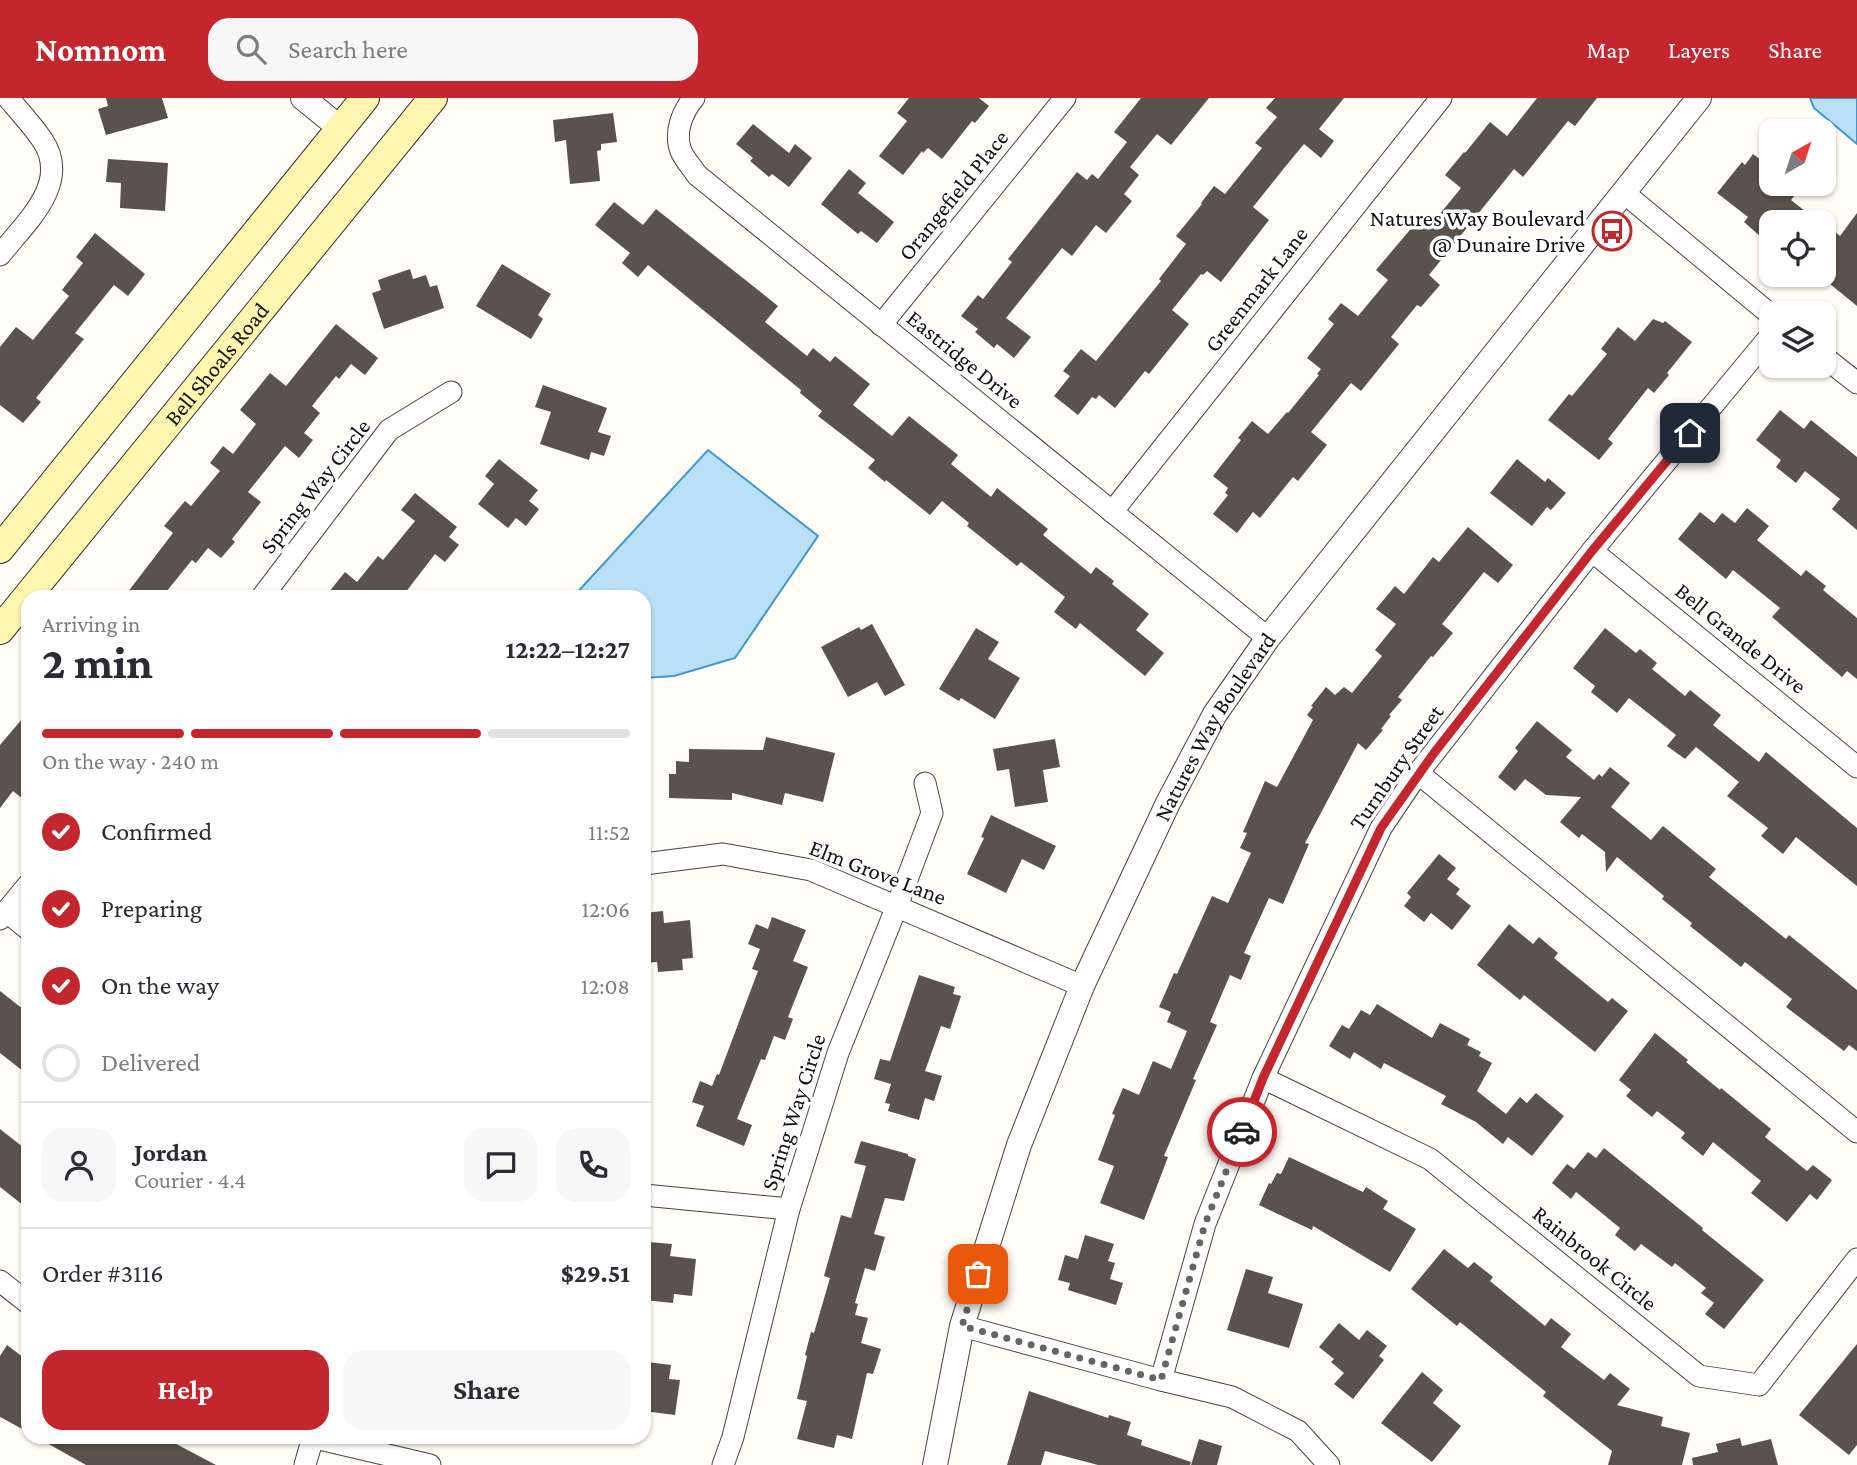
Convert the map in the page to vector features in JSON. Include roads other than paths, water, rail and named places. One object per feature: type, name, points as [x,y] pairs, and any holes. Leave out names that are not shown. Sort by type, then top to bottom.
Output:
[{"type":"main road","name":"Bell Shoals Road","points":[[33,590],[433,98]]},
{"type":"main road","points":[[0,549],[360,100]]},
{"type":"main road","name":"Bell Shoals Road","points":[[0,630],[21,604]]},
{"type":"street","points":[[0,255],[43,202],[50,189],[53,173],[44,142],[8,98]]},
{"type":"street","points":[[303,98],[340,128]]},
{"type":"street","name":"Eastridge Drive","points":[[694,98],[686,107],[678,132],[681,152],[697,174],[1268,638]]},
{"type":"street","name":"Orangefield Place","points":[[881,325],[1065,98]]},
{"type":"street","name":"Greenmark Lane","points":[[1112,512],[1441,98]]},
{"type":"street","name":"Natures Way Boulevard","points":[[935,1465],[962,1326],[1019,1145],[1082,986],[1168,803],[1209,725],[1268,638],[1699,98]]},
{"type":"street","points":[[1623,192],[1759,305]]},
{"type":"street","name":"Turnbury Street","points":[[1161,1380],[1205,1224],[1263,1078],[1381,828],[1418,773],[1592,551],[1759,349]]},
{"type":"street","points":[[1836,366],[1857,383]]},
{"type":"street","name":"Spring Way Circle","points":[[267,590],[389,430],[451,392]]},
{"type":"street","name":"Bell Grande Drive","points":[[1592,551],[1857,767]]},
{"type":"street","points":[[1418,773],[1857,1132]]},
{"type":"street","name":"Spring Way Circle","points":[[723,1465],[733,1437],[789,1209],[838,1053],[932,813],[925,783]]},
{"type":"street","name":"Elm Grove Lane","points":[[651,863],[723,854],[811,870],[1082,986]]},
{"type":"street","points":[[21,893],[3,915],[21,925]]},
{"type":"street","name":"Rainbrook Circle","points":[[1263,1078],[1430,1159],[1699,1376],[1759,1385],[1857,1259]]},
{"type":"street","points":[[651,1196],[789,1209]]},
{"type":"street","points":[[0,1281],[21,1298]]},
{"type":"street","points":[[962,1326],[1232,1398],[1298,1432],[1329,1465]]},
{"type":"street","points":[[305,1465],[310,1444]]},
{"type":"street","points":[[342,1444],[430,1465]]},
{"type":"water","points":[[1810,98],[1857,98],[1857,144],[1836,126],[1836,119],[1827,119],[1814,108]]},
{"type":"water","points":[[708,450],[818,536],[735,658],[674,676],[651,678],[651,590],[579,590]]},
{"type":"place","name":"Natures Way Boulevard @ Dunaire Drive","points":[[1612,231]]}]
